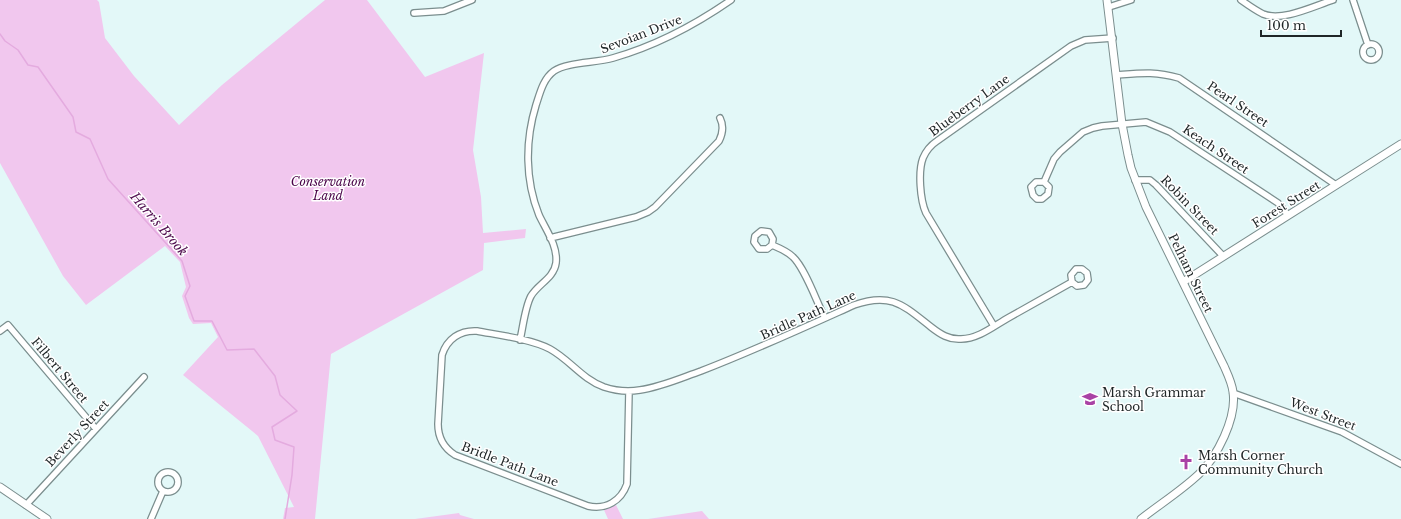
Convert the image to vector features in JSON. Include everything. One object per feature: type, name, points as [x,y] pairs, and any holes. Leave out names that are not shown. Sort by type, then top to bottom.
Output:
[{"type":"street","points":[[414,13],[444,11],[472,0]]},
{"type":"street","name":"Sevoian Drive","points":[[520,340],[531,296],[551,275],[555,267],[556,255],[533,195],[529,174],[528,152],[533,114],[542,88],[549,76],[559,68],[611,59],[668,37],[701,20],[731,0]]},
{"type":"street","points":[[1108,3],[1131,0]]},
{"type":"street","points":[[1241,0],[1263,14],[1275,16],[1289,14],[1333,0]]},
{"type":"street","points":[[1353,0],[1368,45]]},
{"type":"street","name":"Pelham Street","points":[[1108,3],[1122,124],[1128,155],[1146,207],[1224,366],[1233,393],[1234,403],[1229,422],[1221,442],[1211,460],[1194,479],[1141,519]]},
{"type":"street","name":"Blueberry Lane","points":[[994,326],[924,210],[921,197],[921,170],[924,156],[931,146],[937,141],[1071,46],[1085,40],[1113,38]]},
{"type":"street","name":"Pearl Street","points":[[1117,75],[1147,72],[1165,74],[1179,78],[1336,185]]},
{"type":"street","points":[[550,238],[636,217],[651,210],[719,141],[723,127],[720,118]]},
{"type":"street","name":"Keach Street","points":[[1044,182],[1054,159],[1079,135],[1093,128],[1146,122],[1170,132],[1278,203],[1288,215]]},
{"type":"street","name":"Forest Street","points":[[1183,282],[1336,185],[1400,148]]},
{"type":"street","name":"Robin Street","points":[[1136,180],[1150,180],[1156,185],[1223,256]]},
{"type":"street","points":[[772,245],[789,253],[797,262],[825,318]]},
{"type":"street","name":"Bridle Path Lane","points":[[629,391],[627,479],[623,493],[616,500],[608,505],[598,507],[588,506],[452,453],[442,442],[438,428],[442,360],[445,346],[455,336],[467,331],[477,331],[533,343],[550,349],[582,375],[597,384],[612,389],[638,391],[656,387],[749,352],[864,302],[886,299],[901,305],[938,333],[949,338],[971,338],[1072,282]]},
{"type":"street","name":"Filbert Street","points":[[0,331],[8,325],[96,429]]},
{"type":"street","name":"Beverly Street","points":[[26,505],[144,377]]},
{"type":"street","name":"West Street","points":[[1233,393],[1342,432],[1401,464]]},
{"type":"street","points":[[0,486],[47,519]]},
{"type":"street","points":[[151,519],[163,491]]},
{"type":"green space","name":"Conservation Land","points":[[0,0],[97,0],[99,2],[105,38],[134,76],[179,125],[222,85],[325,0],[367,0],[425,77],[484,53],[473,150],[481,197],[483,233],[526,229],[525,238],[484,243],[483,270],[331,354],[315,519],[283,519],[285,508],[294,507],[258,436],[183,375],[218,337],[211,323],[193,324],[189,318],[182,296],[186,287],[180,262],[165,246],[86,305],[63,276],[0,163]]},
{"type":"green space","points":[[616,505],[623,519],[608,519],[604,510]]},
{"type":"green space","points":[[702,511],[709,519],[648,519]]},
{"type":"green space","points":[[459,513],[460,515],[474,519],[415,519]]},
{"type":"waterway","name":"Harris Brook","points":[[0,34],[5,41],[18,50],[28,65],[38,67],[73,117],[76,132],[90,139],[108,179],[182,261],[190,286],[185,296],[194,321],[212,321],[227,350],[254,349],[275,376],[280,395],[297,411],[272,427],[275,440],[294,447],[292,475],[285,519]]},
{"type":"place","name":"Marsh Grammar School","points":[[1090,399]]},
{"type":"place","name":"Marsh Corner Community Church","points":[[1186,462]]}]
